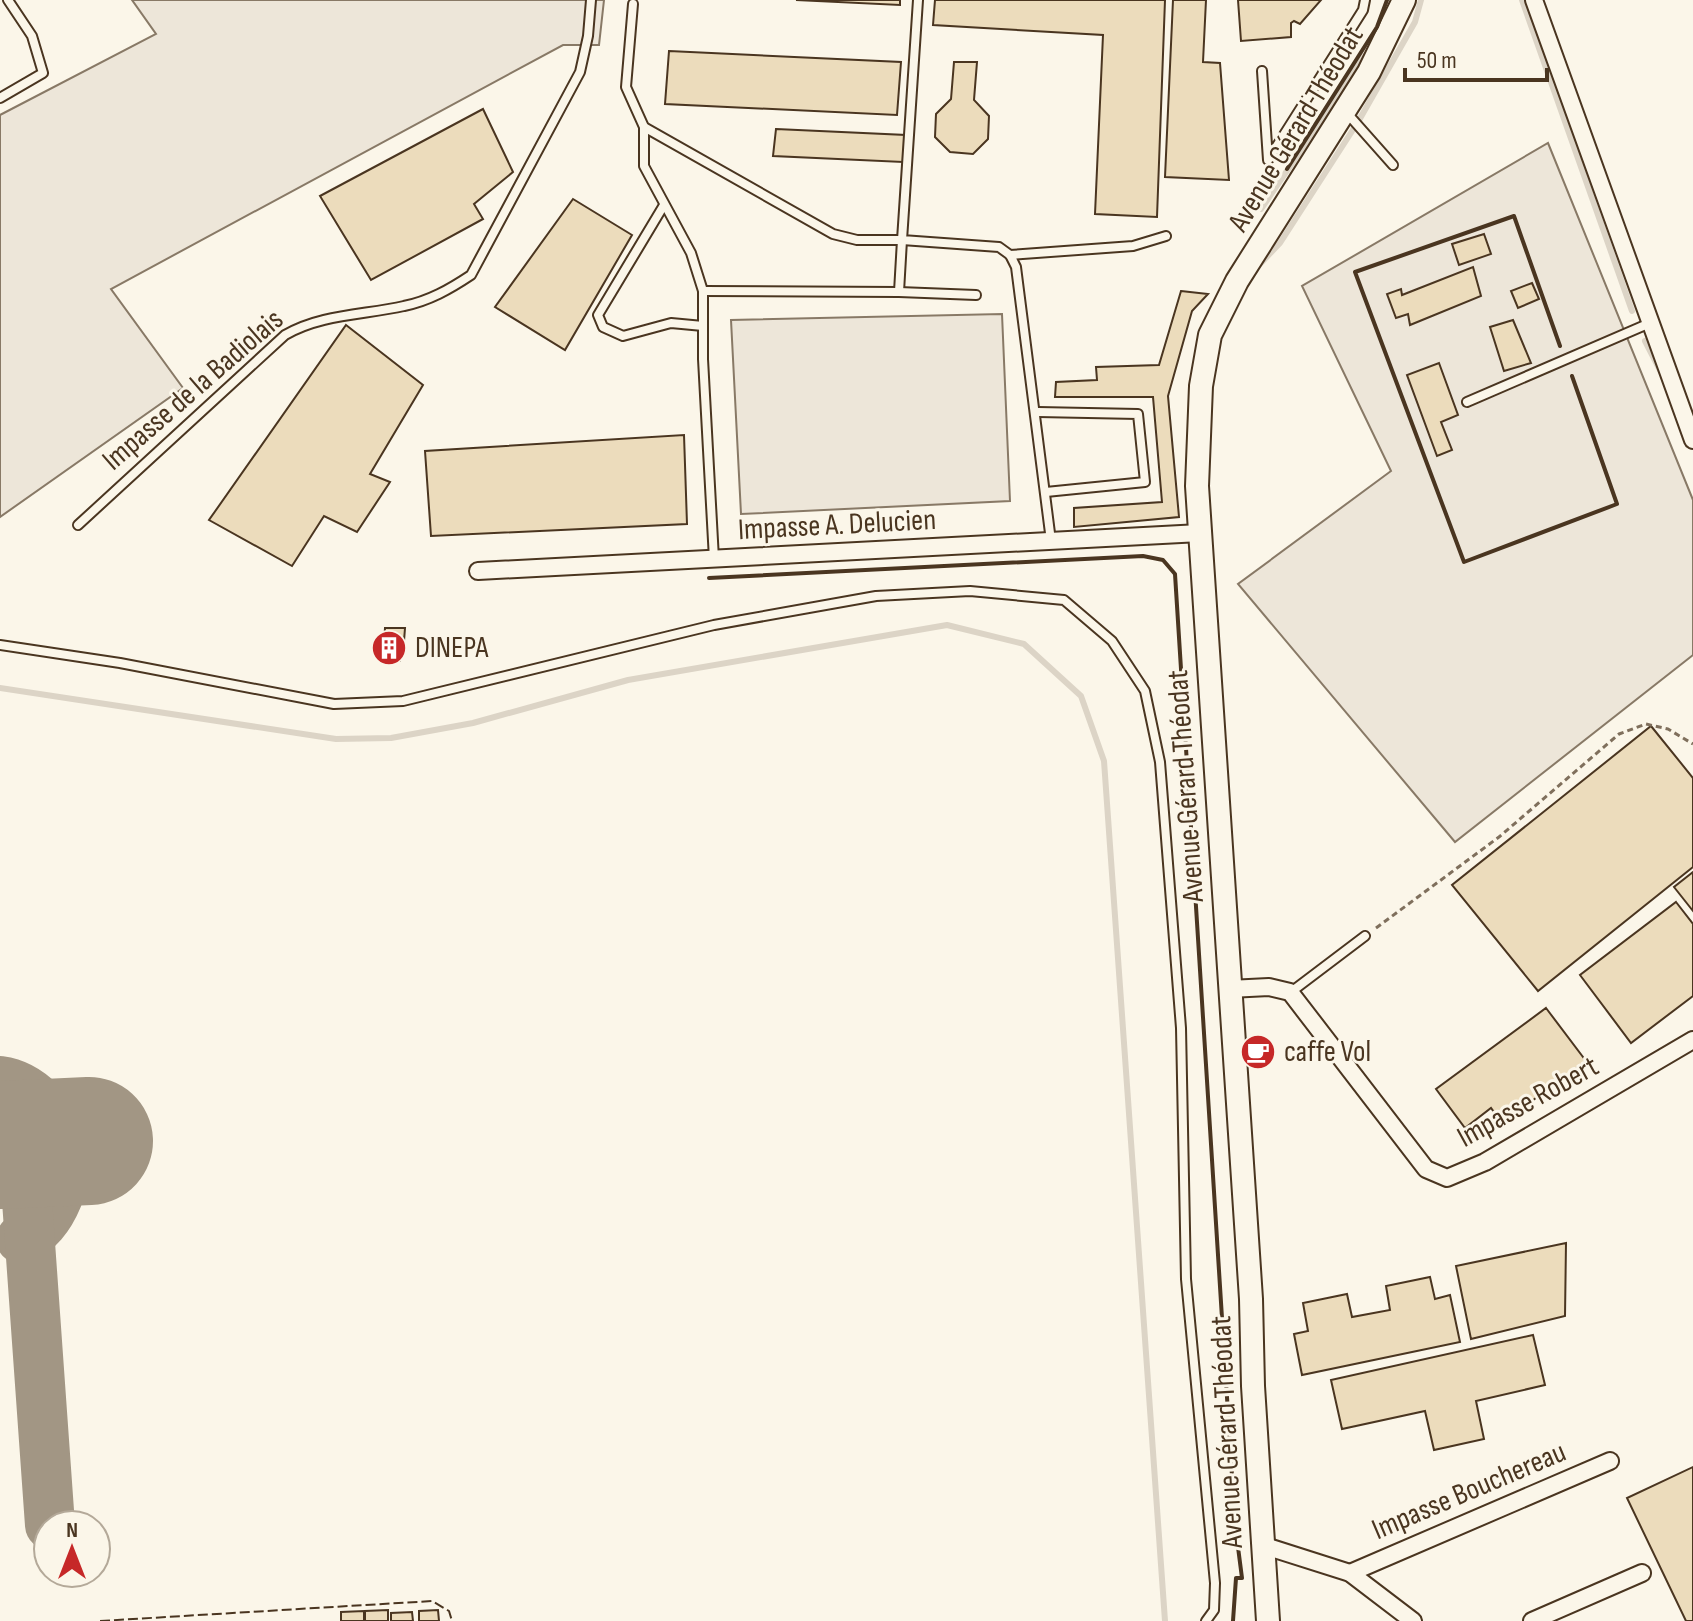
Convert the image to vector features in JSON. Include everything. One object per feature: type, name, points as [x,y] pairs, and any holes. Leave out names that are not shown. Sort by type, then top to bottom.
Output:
[{"type":"street","name":"Avenue Gérard Théodat","points":[[1268,1621],[1251,1299],[1200,533],[1198,423],[1210,335],[1237,281],[1369,72],[1404,0]]},
{"type":"street","points":[[1534,0],[1693,440]]},
{"type":"street","name":"Impasse A. Delucien","points":[[478,571],[1200,533]]},
{"type":"street","points":[[1229,989],[1269,987],[1290,992]]},
{"type":"street","name":"Impasse Robert","points":[[1290,992],[1426,1169],[1447,1178],[1485,1162],[1693,1040]]},
{"type":"street","name":"Impasse Bouchereau","points":[[1350,1573],[1610,1461]]},
{"type":"street","name":"Impasse Bouchereau","points":[[1262,1545],[1350,1573],[1413,1621]]},
{"type":"street","points":[[1532,1621],[1642,1573]]},
{"type":"lane","points":[[0,98],[43,73],[32,36],[8,0]]},
{"type":"lane","name":"Impasse de la Badiolais","points":[[78,525],[285,335],[308,321],[408,306],[444,293],[471,275],[580,72],[588,36],[591,0]]},
{"type":"lane","points":[[899,292],[918,0]]},
{"type":"lane","points":[[1262,71],[1268,160],[1363,10],[1365,0]]},
{"type":"lane","points":[[633,4],[626,87],[644,127],[644,166],[691,253],[703,291],[715,560]]},
{"type":"lane","points":[[1344,111],[1393,165]]},
{"type":"lane","points":[[644,127],[833,234],[857,240],[999,247],[1010,255],[1019,279],[1038,412],[1051,542]]},
{"type":"lane","points":[[664,205],[598,315],[603,327],[623,336],[671,323],[703,326]]},
{"type":"lane","points":[[1010,255],[1133,246],[1166,236]]},
{"type":"lane","points":[[703,291],[976,295]]},
{"type":"lane","points":[[1467,402],[1651,322]]},
{"type":"lane","points":[[1038,412],[1138,414],[1140,428],[1145,482],[1046,492]]},
{"type":"lane","points":[[0,645],[120,663],[334,704],[390,702],[714,625],[876,596],[970,591],[1064,600],[1112,641],[1145,691],[1160,762],[1181,1028],[1186,1279],[1215,1583],[1214,1610],[1206,1621]]},
{"type":"lane","points":[[1290,992],[1365,936]]},
{"type":"path","points":[[1365,936],[1499,837],[1619,734],[1646,724],[1668,729],[1693,744]]},
{"type":"shaded area","points":[[132,0],[604,0],[599,45],[563,45],[111,289],[183,388],[0,517],[0,115],[156,34]]},
{"type":"shaded area","points":[[1548,143],[1693,500],[1693,655],[1455,842],[1238,584],[1391,471],[1302,286]]},
{"type":"shaded area","points":[[1002,314],[1010,501],[741,514],[731,320]]},
{"type":"building","points":[[796,0],[900,0],[900,5]]},
{"type":"building","points":[[935,0],[1165,0],[1157,217],[1095,214],[1103,35],[933,25]]},
{"type":"building","points":[[1173,0],[1206,0],[1203,62],[1220,63],[1229,180],[1165,177]]},
{"type":"building","points":[[1238,0],[1321,0],[1300,24],[1291,23],[1291,37],[1241,41]]},
{"type":"building","points":[[669,51],[901,62],[897,115],[665,104]]},
{"type":"building","points":[[954,62],[977,62],[974,100],[989,116],[988,139],[973,154],[950,152],[935,137],[936,114],[951,99]]},
{"type":"building","points":[[483,109],[513,172],[474,204],[483,219],[371,280],[320,196]]},
{"type":"building","points":[[776,129],[906,135],[903,162],[773,156]]},
{"type":"building","points":[[573,199],[632,235],[565,350],[495,307]]},
{"type":"building","points":[[1484,234],[1491,254],[1459,265],[1452,244]]},
{"type":"building","points":[[1473,267],[1481,296],[1410,325],[1408,314],[1396,318],[1387,294],[1401,289],[1402,295]]},
{"type":"building","points":[[1532,283],[1539,299],[1518,308],[1511,291]]},
{"type":"building","points":[[1181,291],[1208,294],[1192,311],[1168,396],[1179,517],[1074,527],[1074,508],[1162,502],[1153,397],[1055,397],[1056,382],[1097,380],[1096,367],[1159,365]]},
{"type":"building","points":[[1513,320],[1531,363],[1504,371],[1490,327]]},
{"type":"building","points":[[346,325],[423,385],[370,474],[390,482],[357,532],[324,516],[292,566],[209,520]]},
{"type":"building","points":[[1439,363],[1458,415],[1441,422],[1452,450],[1437,456],[1407,375]]},
{"type":"building","points":[[684,435],[687,524],[431,536],[425,451]]},
{"type":"building","name":"DINEPA","points":[[385,628],[405,628],[404,641],[400,643],[400,661],[386,661],[385,651],[377,651],[377,644],[384,644]]},
{"type":"building","points":[[1651,726],[1693,778],[1693,867],[1538,991],[1452,885]]},
{"type":"building","points":[[1693,872],[1693,911],[1674,887]]},
{"type":"building","points":[[1676,902],[1693,924],[1693,996],[1631,1043],[1580,975]]},
{"type":"building","points":[[1546,1008],[1586,1061],[1502,1123],[1491,1108],[1465,1128],[1436,1089]]},
{"type":"building","points":[[1566,1243],[1565,1316],[1471,1339],[1456,1266]]},
{"type":"building","points":[[1430,1277],[1435,1299],[1450,1295],[1460,1342],[1302,1375],[1294,1334],[1308,1331],[1303,1303],[1347,1294],[1352,1317],[1390,1310],[1386,1286]]},
{"type":"building","points":[[1533,1335],[1545,1385],[1476,1401],[1484,1439],[1434,1450],[1425,1411],[1342,1429],[1331,1380]]},
{"type":"building","points":[[1693,1467],[1693,1621],[1686,1621],[1627,1498]]},
{"type":"building","points":[[388,1610],[388,1621],[365,1621],[365,1611]]},
{"type":"building","points":[[438,1610],[439,1621],[419,1621],[419,1611]]},
{"type":"building","points":[[364,1611],[364,1621],[341,1621],[341,1612]]},
{"type":"building","points":[[412,1612],[413,1621],[391,1621],[391,1613]]},
{"type":"waterway","points":[[1358,122],[1415,22],[1421,0]]},
{"type":"waterway","points":[[1522,0],[1632,311]]},
{"type":"waterway","points":[[1261,209],[1365,56]]},
{"type":"waterway","points":[[1260,264],[1280,243],[1356,125]]},
{"type":"waterway","points":[[1645,341],[1661,372]]},
{"type":"waterway","points":[[0,688],[336,739],[391,738],[473,723],[628,680],[947,625],[1024,644],[1081,696],[1104,761],[1165,1621]]},
{"type":"taxiway","points":[[0,1081],[22,1088],[48,1111],[60,1132],[65,1156],[62,1184],[51,1212],[32,1233],[21,1239]]},
{"type":"taxiway","points":[[23,1144],[49,1509]]},
{"type":"runway","points":[[0,1145],[89,1141]]},
{"type":"fence","points":[[100,1621],[432,1601],[449,1611],[452,1621]]},
{"type":"wall","points":[[1287,169],[1377,27],[1387,0]]},
{"type":"wall","points":[[1560,346],[1514,216],[1355,272],[1464,562],[1617,504],[1572,376]]},
{"type":"wall","points":[[709,578],[1143,556],[1163,560],[1175,574],[1235,1524],[1242,1578],[1236,1578],[1233,1621]]},
{"type":"place","name":"DINEPA","points":[[389,648]]},
{"type":"place","name":"caffe Vol","points":[[1258,1052]]}]
